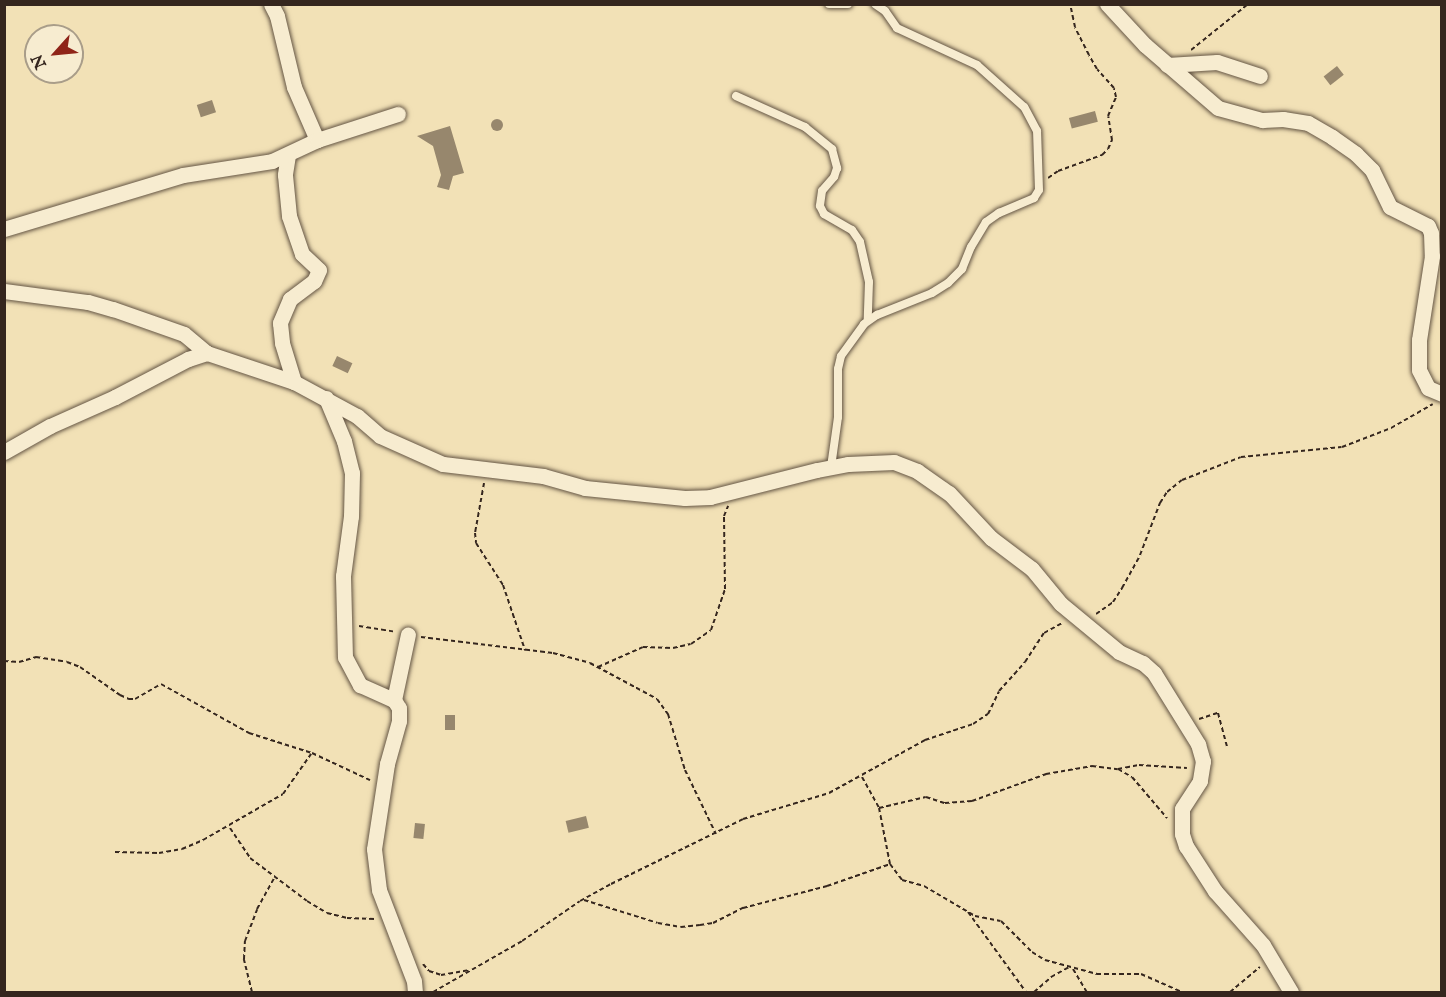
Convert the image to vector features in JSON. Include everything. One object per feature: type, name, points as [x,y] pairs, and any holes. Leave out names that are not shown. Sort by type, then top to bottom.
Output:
[{"type":"street","points":[[271,4],[277,16],[294,87],[317,140]]},
{"type":"street","points":[[1107,4],[1218,108],[1262,120],[1283,119],[1308,123],[1332,136],[1356,154],[1372,170],[1390,207],[1428,226],[1431,233],[1432,256],[1419,340],[1419,370],[1428,388],[1442,394]]},
{"type":"street","points":[[1171,64],[1217,62],[1260,76]]},
{"type":"street","points":[[4,229],[183,175],[272,161],[317,140],[398,114]]},
{"type":"street","points":[[288,155],[285,175],[289,216],[302,254],[319,270],[312,283],[290,299],[280,322],[282,343],[294,382]]},
{"type":"street","points":[[4,291],[88,302],[184,334],[207,353],[294,382],[357,416],[380,436],[443,464],[543,476],[585,488],[641,494],[710,497],[831,467],[894,462],[916,471],[949,494],[991,538],[1032,569],[1061,604],[1119,652],[1150,668],[1198,744],[1203,771],[1195,791],[1182,809],[1182,834],[1198,866],[1215,891],[1250,928],[1270,956],[1291,993]]},
{"type":"street","points":[[4,452],[50,426],[115,397],[188,359],[207,353]]},
{"type":"street","points":[[326,398],[344,441],[352,473],[351,516],[343,576],[345,657],[360,686],[394,700],[399,708],[399,721],[387,764],[374,849],[384,904],[414,981],[415,993]]},
{"type":"street","points":[[394,700],[408,634]]},
{"type":"lane","points":[[830,4],[848,4]]},
{"type":"lane","points":[[831,467],[838,417],[838,369],[841,356],[868,320],[932,293],[948,283],[962,269],[971,247],[986,222],[999,213],[1034,198],[1039,190],[1037,130],[1024,107],[977,65],[897,28],[885,11],[875,4]]},
{"type":"lane","points":[[736,96],[805,127],[832,149],[837,168],[834,177],[822,191],[820,206],[824,214],[852,230],[860,242],[869,282],[868,320]]},
{"type":"path","points":[[1039,190],[1049,177],[1058,171],[1102,155],[1112,140],[1108,116],[1116,97],[1114,88],[1097,69],[1089,55],[1075,27],[1070,4]]},
{"type":"path","points":[[1171,64],[1248,4]]},
{"type":"path","points":[[433,993],[522,941],[582,900],[743,819],[829,793],[862,777],[914,746],[973,724],[988,714],[999,691],[1025,662],[1044,633],[1105,610],[1113,602],[1140,555],[1160,503],[1167,492],[1182,480],[1241,457],[1342,447],[1391,428],[1442,398]]},
{"type":"path","points":[[490,468],[484,484],[475,533],[476,543],[506,593],[525,650]]},
{"type":"path","points":[[598,667],[642,647],[682,646],[703,638],[711,630],[725,589],[724,516],[735,492]]},
{"type":"path","points":[[344,624],[553,653],[598,667],[657,699],[668,714],[685,770],[716,834]]},
{"type":"path","points":[[4,661],[19,662],[36,657],[67,662],[80,667],[129,699],[135,699],[161,684],[249,733],[312,753],[383,786]]},
{"type":"path","points":[[1186,727],[1204,716],[1218,713],[1227,747]]},
{"type":"path","points":[[115,852],[159,853],[182,849],[229,826],[283,794],[312,753]]},
{"type":"path","points":[[879,808],[926,797],[945,803],[972,801],[1066,769],[1092,765],[1118,769],[1156,765],[1203,771]]},
{"type":"path","points":[[1118,769],[1132,777],[1182,834]]},
{"type":"path","points":[[862,777],[879,808],[890,864],[902,880],[924,886],[975,916],[1001,921],[1032,952],[1045,960],[1096,974],[1141,974],[1182,993]]},
{"type":"path","points":[[229,826],[250,858],[327,913],[347,918],[374,920],[379,916],[384,904]]},
{"type":"path","points":[[582,900],[658,923],[681,927],[700,925],[713,923],[743,908],[827,886],[890,864]]},
{"type":"path","points":[[252,993],[244,958],[245,942],[257,909],[275,876]]},
{"type":"path","points":[[966,909],[1026,993]]},
{"type":"path","points":[[1230,993],[1270,956]]},
{"type":"path","points":[[419,959],[429,971],[441,975],[473,969]]},
{"type":"path","points":[[1034,993],[1051,977],[1071,967]]},
{"type":"path","points":[[1071,967],[1087,993]]},
{"type":"building","points":[[1337,66],[1344,75],[1330,85],[1324,76]]},
{"type":"building","points":[[212,100],[216,112],[201,117],[197,105]]},
{"type":"building","points":[[1095,111],[1098,122],[1072,129],[1069,118]]},
{"type":"building","points":[[499,119],[503,125],[499,131],[495,131],[491,123]]},
{"type":"building","points":[[450,126],[464,173],[453,176],[449,190],[437,187],[441,175],[433,146],[417,136]]},
{"type":"building","points":[[337,356],[352,363],[348,373],[332,366]]},
{"type":"building","points":[[445,715],[455,715],[455,730],[445,730]]},
{"type":"building","points":[[586,816],[589,828],[569,833],[566,821]]},
{"type":"building","points":[[415,823],[425,824],[423,839],[413,838]]}]
